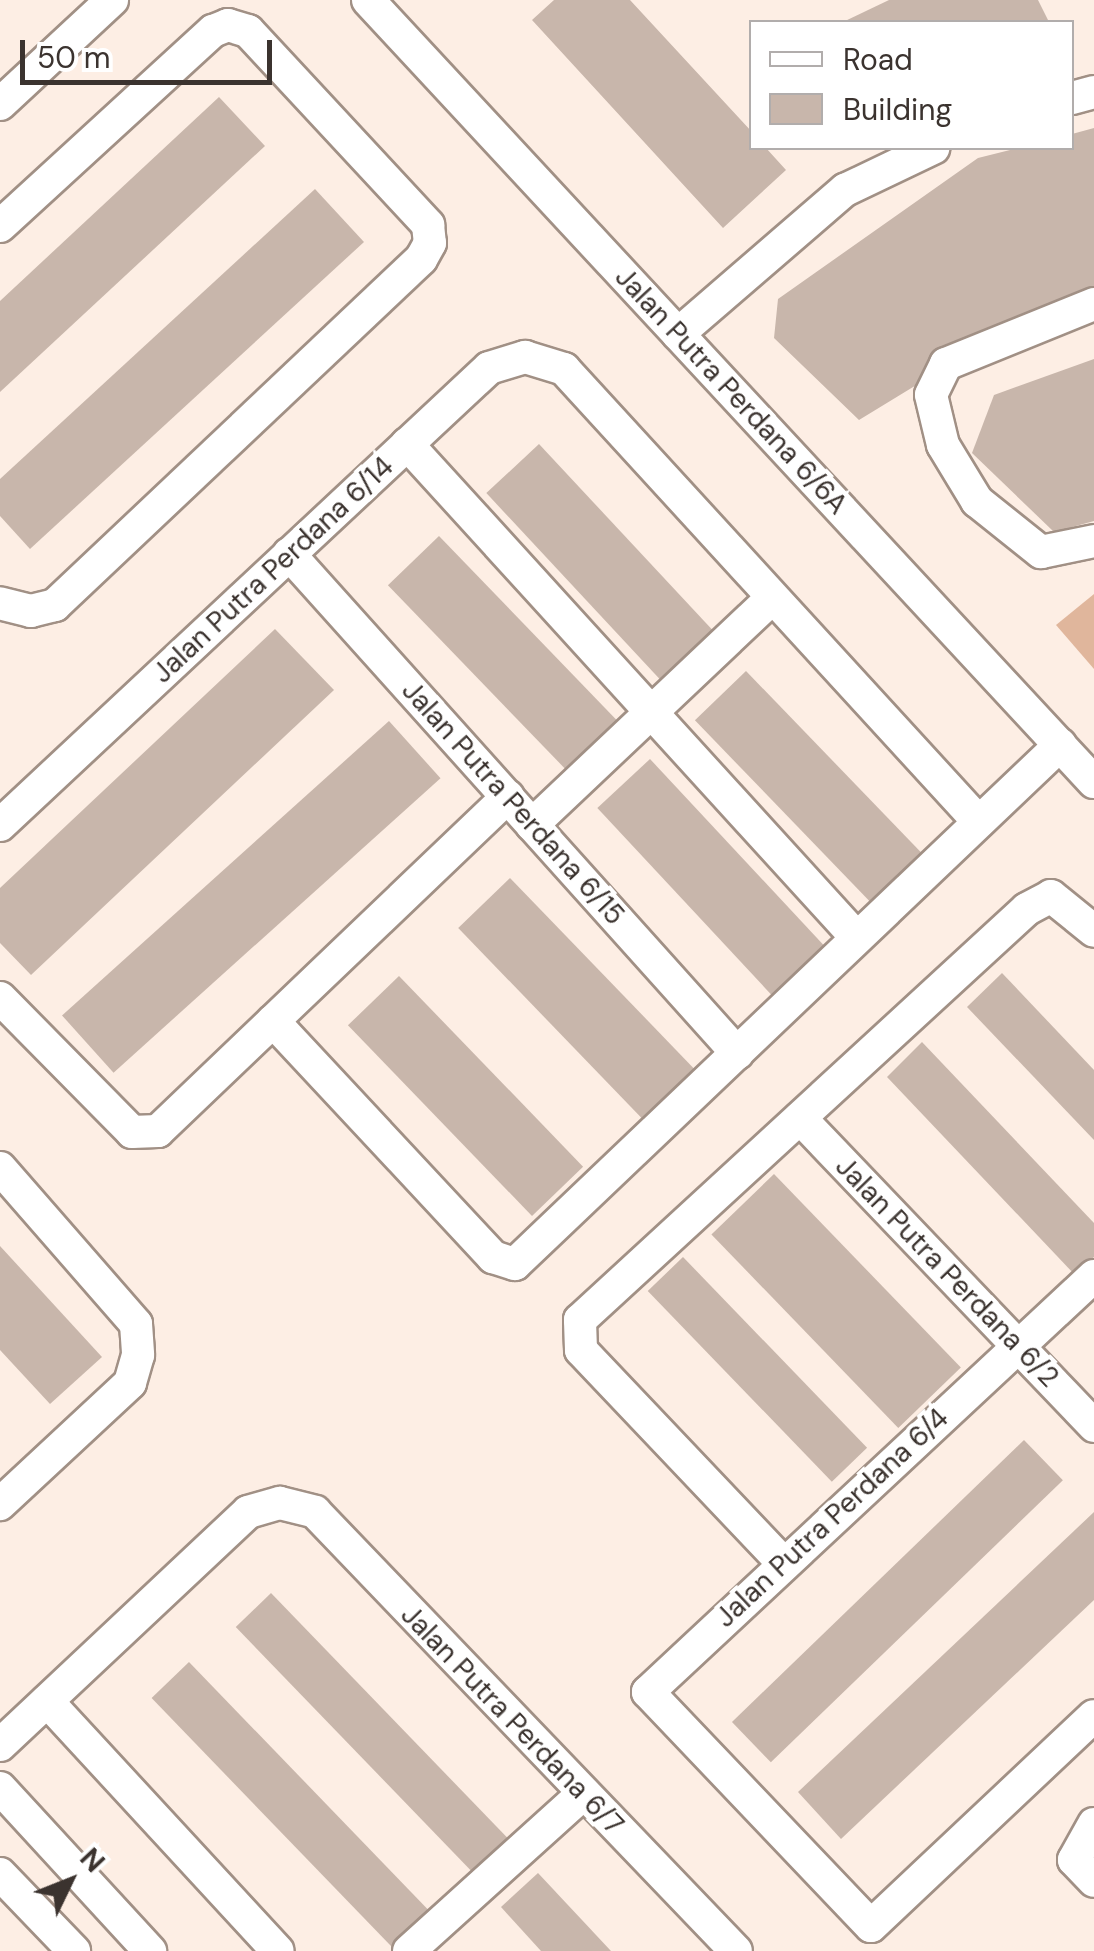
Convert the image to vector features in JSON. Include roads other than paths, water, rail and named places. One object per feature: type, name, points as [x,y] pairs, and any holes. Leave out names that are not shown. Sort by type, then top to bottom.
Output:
[{"type":"street","points":[[0,104],[112,0]]},
{"type":"street","name":"Jalan Putra Perdana 6/6A","points":[[368,0],[1094,782]]},
{"type":"street","points":[[0,226],[213,31],[228,25],[248,30],[428,225],[430,243],[421,259],[55,605],[30,612],[0,602]]},
{"type":"street","points":[[678,334],[844,190],[929,150]]},
{"type":"street","points":[[1094,304],[946,364],[931,395],[944,445],[977,500],[1041,552],[1094,541]]},
{"type":"street","name":"Jalan Putra Perdana 6/14","points":[[0,825],[489,368],[525,357],[564,369],[772,598]]},
{"type":"street","points":[[408,444],[858,938]]},
{"type":"street","name":"Jalan Putra Perdana 6/15","points":[[289,554],[736,1053]]},
{"type":"street","points":[[532,825],[772,598],[980,822]]},
{"type":"street","points":[[273,1022],[493,1257],[515,1264],[1060,745]]},
{"type":"street","points":[[0,998],[132,1132],[158,1131],[508,797]]},
{"type":"street","points":[[784,1564],[582,1350],[580,1320],[1026,909],[1051,896],[1094,931]]},
{"type":"street","name":"Jalan Putra Perdana 6/2","points":[[800,1118],[1094,1426]]},
{"type":"street","points":[[0,1168],[136,1324],[138,1354],[130,1383],[0,1504]]},
{"type":"street","name":"Jalan Putra Perdana 6/4","points":[[1094,1276],[648,1692],[871,1926],[1094,1716]]},
{"type":"street","name":"Jalan Putra Perdana 6/7","points":[[48,1701],[248,1512],[280,1503],[316,1512],[736,1951]]},
{"type":"street","points":[[0,1745],[48,1701],[278,1951]]},
{"type":"street","points":[[0,1788],[150,1951]]},
{"type":"street","points":[[408,1951],[583,1794]]},
{"type":"street","points":[[1084,1871],[1094,1824]]},
{"type":"street","points":[[0,1874],[74,1951]]}]
